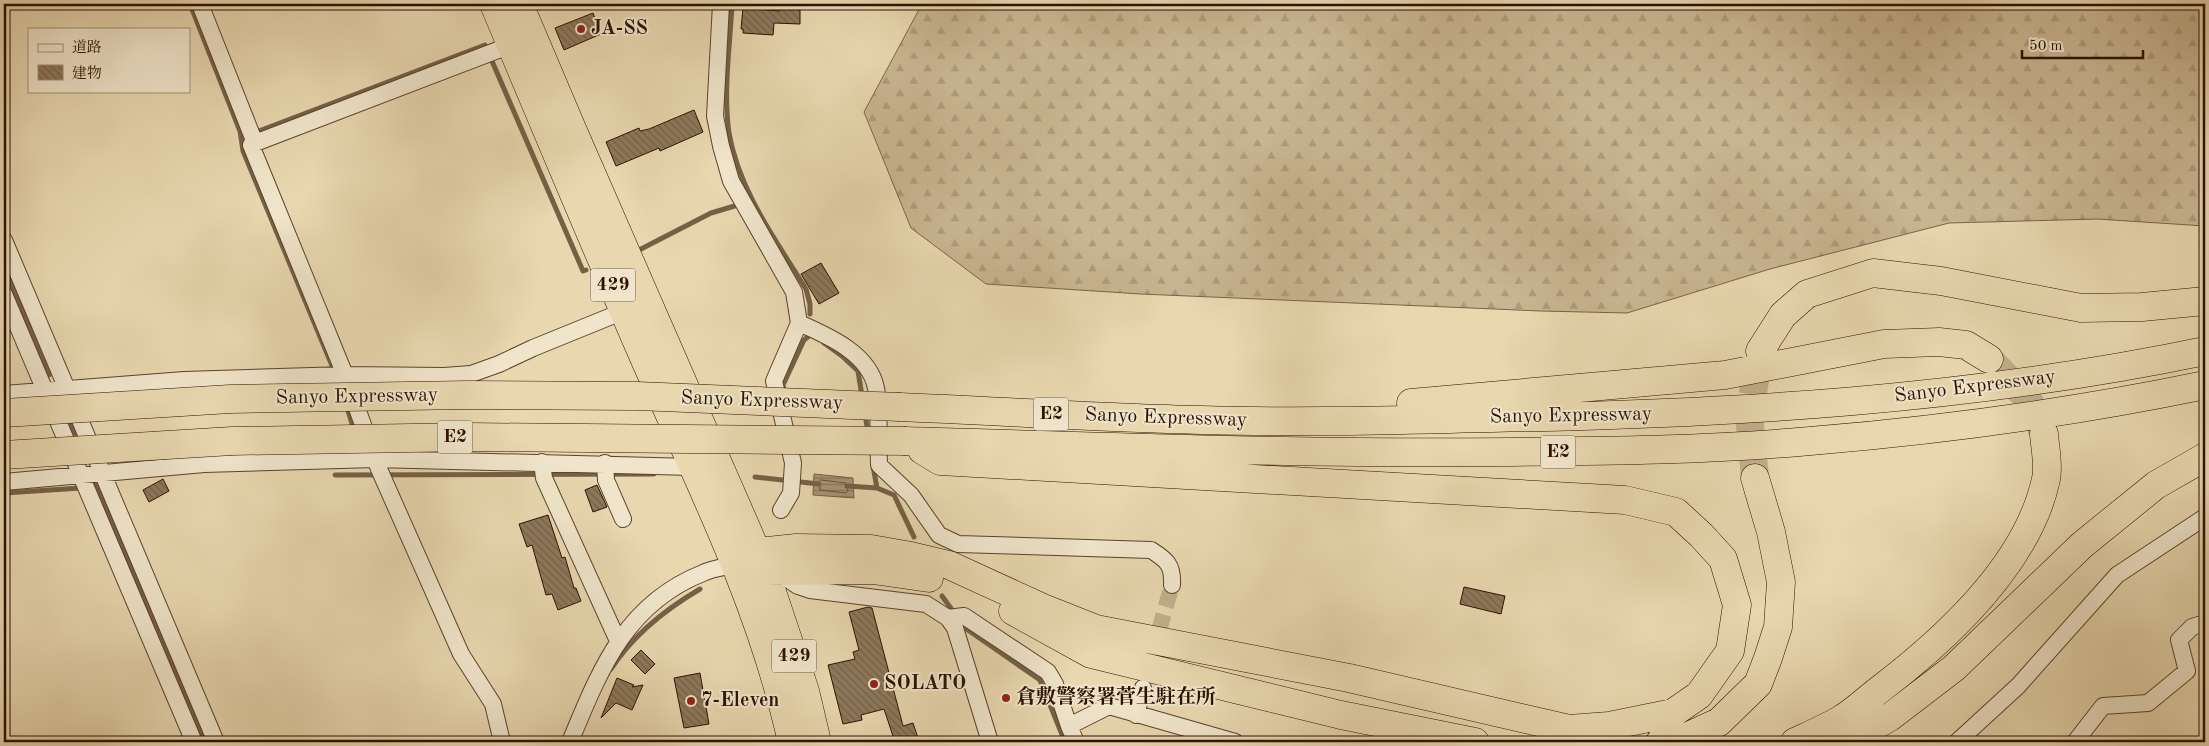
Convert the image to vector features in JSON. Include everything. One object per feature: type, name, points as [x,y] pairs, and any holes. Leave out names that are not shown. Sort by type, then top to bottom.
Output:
[{"type":"highway","name":"429","points":[[494,4],[497,50],[624,311],[693,467],[758,564],[760,627],[777,679],[792,742]]},
{"type":"highway","name":"429","points":[[519,4],[758,564],[805,691],[817,742]]},
{"type":"highway","points":[[1760,351],[1783,315],[1807,294],[1873,273],[1940,281],[2081,308],[2142,307],[2205,301]]},
{"type":"highway","points":[[1202,420],[1725,375],[1884,344],[1939,342],[1966,346],[1988,359]]},
{"type":"highway","name":"Sanyo Expressway","points":[[4,413],[230,399],[467,395],[637,396],[1202,420],[1686,414],[1916,396],[2040,379],[2205,350]]},
{"type":"highway","name":"Sanyo Expressway","points":[[4,455],[232,440],[468,437],[906,441],[1224,451],[1406,453],[1689,449],[1807,442],[1919,431],[2046,413],[2205,385]]},
{"type":"highway","points":[[1796,742],[1841,719],[1897,676],[1942,637],[1998,578],[2027,533],[2039,506],[2047,476],[2044,434]]},
{"type":"highway","points":[[906,441],[940,461],[1625,500],[1676,512],[1723,559],[1737,605],[1730,650],[1699,695],[1673,713],[1609,726],[1570,729]]},
{"type":"highway","points":[[1846,742],[1890,717],[1954,668],[2082,545],[2156,485],[2205,457]]},
{"type":"highway","points":[[1660,742],[1680,740],[1718,722],[1758,684],[1768,658],[1778,627],[1781,582],[1771,532],[1755,478]]},
{"type":"highway","points":[[758,564],[796,548],[871,549],[911,556],[949,565],[1044,608],[1096,629],[1349,678],[1570,729],[1606,742]]},
{"type":"highway","points":[[758,564],[873,570],[909,574],[950,583],[983,595],[1092,654],[1341,715],[1475,742]]},
{"type":"street","points":[[200,4],[252,138],[251,145],[346,375],[379,469],[461,654],[492,704],[502,742]]},
{"type":"street","points":[[721,4],[716,116],[721,146],[731,181],[794,292],[799,323],[774,381],[793,463],[791,493],[781,510]]},
{"type":"street","points":[[252,138],[497,50]]},
{"type":"street","points":[[4,240],[216,742]]},
{"type":"street","points":[[4,294],[194,742]]},
{"type":"street","points":[[4,394],[184,380],[346,375],[444,376],[471,374],[624,311]]},
{"type":"street","points":[[799,323],[824,334],[856,355],[870,371],[876,387],[880,465],[911,495],[939,535],[958,544],[1151,550],[1165,559],[1173,572],[1172,585]]},
{"type":"street","points":[[4,482],[204,464],[379,469],[606,471],[693,467]]},
{"type":"street","points":[[543,470],[618,641]]},
{"type":"street","points":[[606,471],[623,519]]},
{"type":"street","points":[[1957,742],[2018,686],[2117,575],[2205,517]]},
{"type":"street","points":[[570,742],[598,677],[618,641],[641,613],[668,592],[704,572],[758,564],[798,586],[810,590],[926,604],[953,617],[964,616],[1048,672],[1055,684],[1076,742]]},
{"type":"street","points":[[953,617],[990,742]]},
{"type":"street","points":[[2075,742],[2103,706],[2148,703],[2187,671],[2178,640],[2192,627],[2205,623]]},
{"type":"street","points":[[1136,715],[1143,688]]},
{"type":"street","points":[[1069,726],[1109,706],[1235,742]]},
{"type":"green space","points":[[922,4],[2205,4],[2205,226],[2097,219],[1949,223],[1770,269],[1627,313],[1141,294],[986,284],[911,228],[864,112]]},
{"type":"water","points":[[814,474],[853,478],[854,498],[813,495]]},
{"type":"building","points":[[781,4],[800,4],[800,24],[774,23],[773,35],[743,33],[743,29],[741,29],[743,8],[780,11]]},
{"type":"building","points":[[593,13],[601,34],[564,50],[555,28]]},
{"type":"building","points":[[694,110],[703,132],[660,151],[659,148],[616,166],[606,142],[639,128],[640,131],[649,129]]},
{"type":"building","points":[[821,263],[839,293],[819,304],[801,274]]},
{"type":"building","points":[[163,479],[169,491],[149,502],[143,490]]},
{"type":"building","points":[[597,485],[607,507],[593,512],[585,490]]},
{"type":"building","points":[[548,515],[562,558],[565,557],[574,588],[576,588],[581,601],[558,610],[552,594],[546,595],[532,545],[527,547],[519,524]]},
{"type":"building","points":[[1464,587],[1505,596],[1501,614],[1460,604]]},
{"type":"building","points":[[868,607],[872,608],[903,726],[913,723],[918,738],[904,742],[895,742],[884,709],[861,715],[862,720],[843,724],[828,665],[855,659],[853,652],[859,650],[849,612]]},
{"type":"building","points":[[641,650],[655,664],[645,674],[631,660]]},
{"type":"building","points":[[700,673],[709,724],[684,728],[674,678]]},
{"type":"building","points":[[617,678],[634,685],[632,687],[643,685],[632,710],[616,703],[601,718]]},
{"type":"waterway","points":[[190,4],[240,131],[243,151],[333,368]]},
{"type":"waterway","points":[[732,4],[727,117],[734,154],[741,175],[760,214],[806,289],[810,304],[810,314]]},
{"type":"waterway","points":[[241,138],[485,45],[583,271],[586,270]]},
{"type":"waterway","points":[[641,249],[711,213],[738,205]]},
{"type":"waterway","points":[[4,272],[8,277],[49,375]]},
{"type":"waterway","points":[[784,391],[783,385],[804,340],[809,336]]},
{"type":"waterway","points":[[824,343],[858,371],[862,396]]},
{"type":"waterway","points":[[346,404],[354,430]]},
{"type":"waterway","points":[[865,414],[868,433]]},
{"type":"waterway","points":[[67,418],[78,443]]},
{"type":"waterway","points":[[873,466],[877,488],[894,495],[914,537]]},
{"type":"waterway","points":[[335,475],[654,474]]},
{"type":"waterway","points":[[755,477],[819,484]]},
{"type":"waterway","points":[[95,482],[206,742]]},
{"type":"waterway","points":[[847,486],[877,488]]},
{"type":"waterway","points":[[4,493],[81,488]]},
{"type":"waterway","points":[[611,669],[629,645],[651,624],[675,605],[700,589]]},
{"type":"waterway","points":[[942,596],[955,614]]},
{"type":"waterway","points":[[960,621],[965,628],[1040,680],[1065,742]]},
{"type":"tunnel","points":[[1755,478],[1749,415],[1760,351]]},
{"type":"tunnel","points":[[1989,359],[2028,399],[2044,434]]},
{"type":"tunnel","points":[[1146,676],[1172,585]]},
{"type":"place","name":"JA-SS","points":[[581,29]]},
{"type":"place","name":"SOLATO","points":[[874,684]]},
{"type":"place","name":"倉敷警察署菅生駐在所","points":[[1006,698]]},
{"type":"place","name":"7-Eleven","points":[[691,701]]}]
